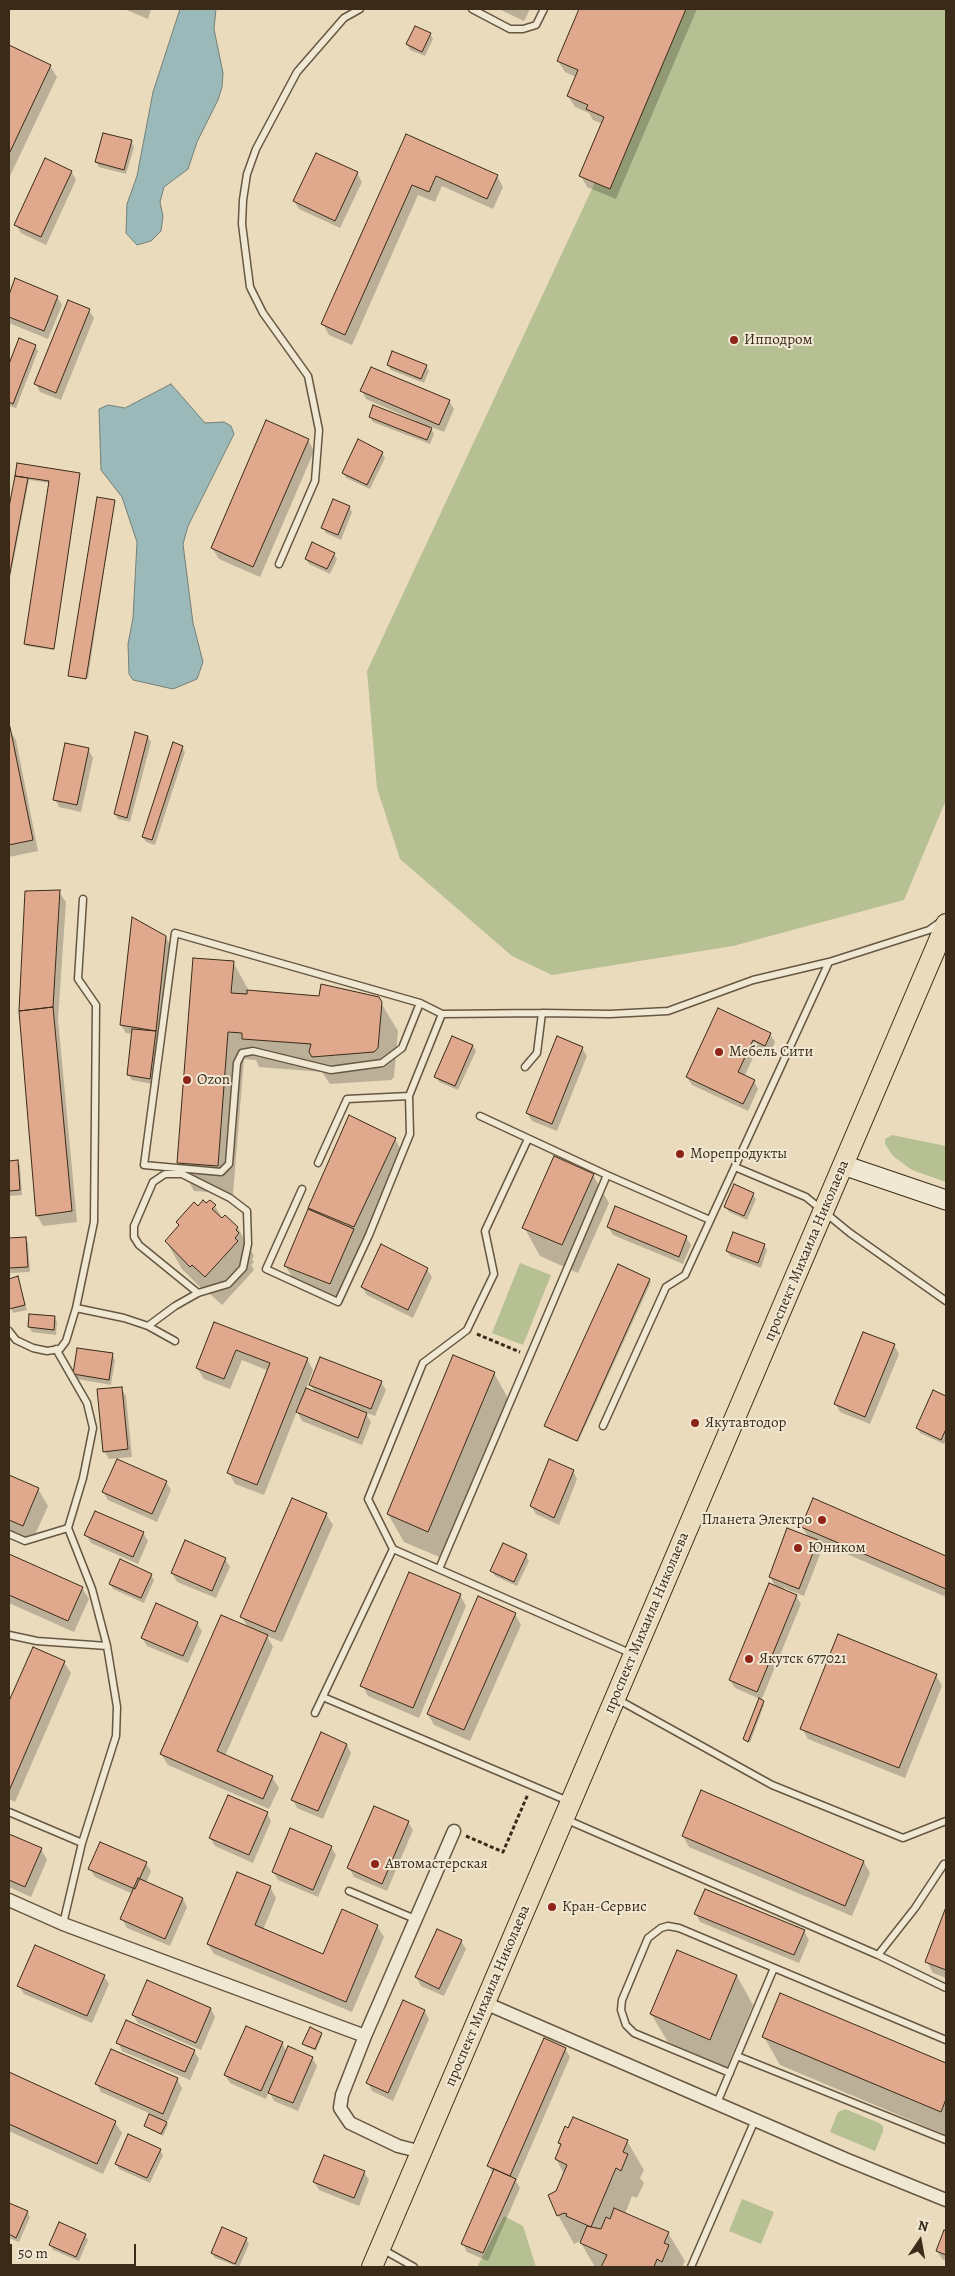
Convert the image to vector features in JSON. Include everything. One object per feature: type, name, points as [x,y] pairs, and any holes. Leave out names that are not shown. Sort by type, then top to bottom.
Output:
[{"type":"main road","name":"проспект Михаила Николаева","points":[[372,2267],[946,924]]},
{"type":"street","points":[[843,1165],[946,1200]]},
{"type":"street","points":[[422,2152],[398,2146],[350,2123],[340,2108],[342,2095],[365,2036],[454,1831]]},
{"type":"street","points":[[9,1900],[63,1924],[365,2036]]},
{"type":"street","points":[[485,2003],[717,2104],[945,2197]]},
{"type":"lane","points":[[279,564],[315,481],[319,430],[308,376],[263,313],[250,287],[242,224],[243,200],[247,174],[256,149],[297,72],[344,18],[360,9]]},
{"type":"lane","points":[[472,9],[510,29],[523,29],[536,25],[544,9]]},
{"type":"lane","points":[[9,1331],[16,1340],[33,1348],[47,1351],[60,1349],[66,1341],[76,1308],[94,1222],[96,1005],[78,979],[82,899]]},
{"type":"lane","points":[[420,1004],[402,1048],[382,1063],[331,1070],[253,1051],[242,1052],[237,1063],[232,1151],[229,1164],[221,1172],[144,1165],[175,933],[420,1004],[442,1014],[610,1014],[668,1011],[753,980],[829,962],[929,930],[946,918]]},
{"type":"lane","points":[[603,1426],[666,1287],[685,1275],[829,962]]},
{"type":"lane","points":[[525,1067],[537,1053],[542,1013]]},
{"type":"lane","points":[[302,1189],[266,1269],[338,1302],[369,1234],[410,1134],[409,1096],[442,1014]]},
{"type":"lane","points":[[318,1163],[347,1099],[409,1096]]},
{"type":"lane","points":[[480,1116],[710,1220]]},
{"type":"lane","points":[[528,1139],[485,1231],[494,1274],[467,1330],[423,1363],[368,1499],[393,1549],[634,1655]]},
{"type":"lane","points":[[735,1167],[806,1197],[850,1234],[946,1301]]},
{"type":"lane","points":[[148,1326],[175,1306],[198,1293],[228,1284],[242,1268],[248,1244],[247,1211],[230,1198],[182,1174],[165,1174],[153,1182],[134,1226],[134,1237],[139,1245],[198,1293]]},
{"type":"lane","points":[[440,1569],[607,1175]]},
{"type":"lane","points":[[76,1308],[124,1318],[148,1326],[175,1341]]},
{"type":"lane","points":[[56,1349],[87,1402],[93,1428],[83,1478],[68,1528],[92,1589],[107,1646],[117,1707],[116,1736],[82,1843],[63,1924]]},
{"type":"lane","points":[[9,1534],[25,1542],[68,1528]]},
{"type":"lane","points":[[315,1713],[393,1549]]},
{"type":"lane","points":[[9,1635],[36,1641],[107,1646]]},
{"type":"lane","points":[[322,1697],[532,1786],[568,1810],[946,1988]]},
{"type":"lane","points":[[616,1698],[772,1785],[903,1838],[946,1821]]},
{"type":"lane","points":[[9,1812],[82,1843]]},
{"type":"lane","points":[[878,1955],[915,1908],[944,1864]]},
{"type":"lane","points":[[349,1891],[415,1919]]},
{"type":"lane","points":[[730,2073],[634,2033],[626,2025],[622,2017],[622,2000],[648,1938],[655,1931],[668,1926],[679,1928],[946,2040]]},
{"type":"lane","points":[[717,2104],[774,1968]]},
{"type":"lane","points":[[737,2056],[946,2140]]},
{"type":"lane","points":[[691,2267],[755,2120]]},
{"type":"lane","points":[[380,2248],[414,2267]]},
{"type":"path","points":[[467,1330],[530,1356]]},
{"type":"path","points":[[454,1831],[503,1852],[532,1786]]},
{"type":"green space","name":"Ипподром","points":[[676,9],[946,9],[946,800],[904,900],[733,946],[552,975],[512,956],[400,859],[377,788],[367,671]]},
{"type":"green space","points":[[892,1135],[946,1146],[946,1182],[912,1170],[893,1156],[885,1144],[885,1139]]},
{"type":"green space","points":[[520,1263],[551,1275],[523,1345],[492,1333]]},
{"type":"green space","points":[[845,2109],[883,2126],[883,2131],[875,2151],[830,2132],[838,2112]]},
{"type":"green space","points":[[742,2199],[774,2212],[761,2244],[729,2231]]},
{"type":"green space","points":[[504,2216],[523,2226],[536,2267],[477,2267]]},
{"type":"water","points":[[180,9],[216,9],[214,29],[223,73],[222,87],[218,100],[197,142],[188,169],[164,187],[160,202],[163,216],[161,231],[151,241],[137,245],[126,233],[127,204],[137,176],[153,92]]},
{"type":"water","points":[[171,384],[205,423],[224,422],[231,426],[234,434],[188,526],[183,544],[193,623],[203,662],[197,679],[173,689],[133,680],[129,674],[128,644],[133,618],[137,542],[122,497],[101,470],[99,409],[108,405],[125,408]]},
{"type":"building","points":[[579,9],[686,9],[610,189],[579,176],[604,117],[586,109],[588,105],[567,96],[578,70],[557,61]]},
{"type":"building","points":[[415,26],[431,33],[422,52],[406,44]]},
{"type":"building","points":[[9,45],[51,65],[9,154]]},
{"type":"building","points":[[103,133],[132,140],[124,170],[95,162]]},
{"type":"building","points":[[406,134],[498,175],[487,199],[436,176],[429,192],[412,185],[345,335],[321,324]]},
{"type":"building","points":[[316,153],[358,172],[335,221],[293,201]]},
{"type":"building","points":[[45,158],[72,171],[41,237],[14,225]]},
{"type":"building","points":[[15,278],[58,296],[44,331],[9,317],[9,295]]},
{"type":"building","points":[[68,300],[90,309],[56,393],[34,384]]},
{"type":"building","points":[[19,338],[36,345],[13,404],[9,402],[9,364]]},
{"type":"building","points":[[392,351],[427,365],[421,379],[387,365]]},
{"type":"building","points":[[371,367],[450,400],[439,425],[360,391]]},
{"type":"building","points":[[373,405],[432,428],[427,440],[369,417]]},
{"type":"building","points":[[266,420],[309,439],[253,567],[211,548]]},
{"type":"building","points":[[358,439],[383,452],[367,485],[342,473]]},
{"type":"building","points":[[17,463],[80,473],[54,649],[24,644],[49,481],[15,476]]},
{"type":"building","points":[[15,476],[28,478],[9,578],[9,507]]},
{"type":"building","points":[[97,497],[115,500],[86,679],[68,676]]},
{"type":"building","points":[[333,499],[350,506],[338,535],[321,528]]},
{"type":"building","points":[[312,542],[335,553],[327,569],[305,559]]},
{"type":"building","points":[[9,728],[33,840],[9,845]]},
{"type":"building","points":[[135,732],[148,736],[127,818],[114,814]]},
{"type":"building","points":[[173,742],[183,746],[152,840],[142,837]]},
{"type":"building","points":[[65,743],[89,748],[77,805],[53,800]]},
{"type":"building","points":[[60,890],[53,1007],[19,1011],[25,891]]},
{"type":"building","points":[[132,917],[166,936],[156,1031],[120,1025]]},
{"type":"building","points":[[193,958],[234,961],[231,993],[247,994],[247,990],[319,996],[321,984],[379,997],[382,1002],[378,1048],[374,1052],[312,1057],[309,1052],[311,1044],[242,1039],[242,1033],[228,1032],[218,1166],[177,1163]]},
{"type":"building","points":[[53,1007],[72,1211],[36,1216],[19,1011]]},
{"type":"building","points":[[718,1008],[771,1033],[765,1046],[753,1040],[738,1072],[755,1080],[743,1104],[686,1077]]},
{"type":"building","points":[[132,1029],[156,1031],[150,1079],[127,1075]]},
{"type":"building","points":[[452,1036],[473,1045],[455,1086],[434,1077]]},
{"type":"building","points":[[557,1036],[583,1047],[552,1124],[526,1113]]},
{"type":"building","points":[[349,1115],[396,1138],[354,1227],[308,1208]]},
{"type":"building","points":[[554,1156],[594,1174],[562,1245],[522,1228]]},
{"type":"building","points":[[18,1160],[20,1190],[9,1191],[9,1161]]},
{"type":"building","points":[[734,1184],[754,1193],[744,1216],[724,1207]]},
{"type":"building","points":[[203,1200],[206,1203],[210,1200],[216,1205],[212,1209],[222,1218],[225,1215],[238,1227],[236,1230],[239,1233],[235,1238],[238,1241],[205,1277],[192,1265],[190,1267],[165,1241],[179,1225],[176,1222],[194,1202],[198,1206]]},
{"type":"building","points":[[615,1206],[687,1236],[679,1257],[607,1227]]},
{"type":"building","points":[[308,1209],[354,1229],[330,1284],[284,1266]]},
{"type":"building","points":[[733,1232],[765,1244],[758,1263],[726,1251]]},
{"type":"building","points":[[26,1237],[28,1267],[9,1268],[9,1238]]},
{"type":"building","points":[[381,1244],[428,1268],[408,1310],[361,1287]]},
{"type":"building","points":[[618,1264],[650,1279],[577,1441],[544,1426]]},
{"type":"building","points":[[18,1276],[25,1305],[9,1309],[9,1279]]},
{"type":"building","points":[[29,1314],[55,1316],[54,1330],[28,1327]]},
{"type":"building","points":[[214,1322],[308,1358],[257,1485],[227,1473],[270,1363],[236,1350],[224,1379],[196,1368]]},
{"type":"building","points":[[863,1332],[895,1344],[865,1417],[834,1404]]},
{"type":"building","points":[[77,1348],[113,1353],[109,1380],[73,1374]]},
{"type":"building","points":[[453,1355],[495,1372],[428,1532],[387,1514]]},
{"type":"building","points":[[320,1357],[382,1381],[371,1409],[309,1385]]},
{"type":"building","points":[[122,1387],[128,1449],[103,1452],[97,1389]]},
{"type":"building","points":[[306,1388],[367,1413],[358,1438],[296,1412]]},
{"type":"building","points":[[933,1390],[946,1396],[946,1429],[941,1440],[916,1428]]},
{"type":"building","points":[[117,1459],[167,1481],[152,1514],[102,1492]]},
{"type":"building","points":[[549,1459],[574,1470],[554,1518],[530,1506]]},
{"type":"building","points":[[9,1475],[39,1488],[23,1526],[9,1520]]},
{"type":"building","points":[[292,1498],[327,1513],[275,1632],[240,1617]]},
{"type":"building","points":[[813,1498],[946,1556],[946,1589],[801,1527]]},
{"type":"building","points":[[95,1511],[144,1532],[133,1557],[84,1535]]},
{"type":"building","points":[[787,1528],[818,1540],[799,1589],[769,1577]]},
{"type":"building","points":[[185,1540],[226,1558],[212,1591],[171,1573]]},
{"type":"building","points":[[503,1543],[527,1554],[514,1582],[490,1571]]},
{"type":"building","points":[[9,1554],[83,1587],[68,1621],[9,1595]]},
{"type":"building","points":[[120,1559],[152,1574],[141,1598],[109,1584]]},
{"type":"building","points":[[409,1572],[461,1594],[413,1708],[360,1686]]},
{"type":"building","points":[[769,1583],[797,1595],[757,1692],[729,1680]]},
{"type":"building","points":[[478,1596],[516,1613],[464,1730],[427,1714]]},
{"type":"building","points":[[156,1603],[198,1622],[183,1656],[141,1638]]},
{"type":"building","points":[[221,1615],[268,1635],[217,1751],[273,1776],[263,1799],[160,1754]]},
{"type":"building","points":[[838,1634],[937,1674],[899,1768],[800,1729]]},
{"type":"building","points":[[33,1647],[65,1661],[9,1791],[9,1701]]},
{"type":"building","points":[[759,1698],[764,1701],[748,1742],[743,1739]]},
{"type":"building","points":[[321,1732],[347,1744],[318,1811],[291,1800]]},
{"type":"building","points":[[701,1790],[864,1861],[845,1906],[682,1836]]},
{"type":"building","points":[[228,1795],[268,1812],[249,1855],[209,1838]]},
{"type":"building","points":[[374,1806],[409,1821],[382,1884],[347,1868]]},
{"type":"building","points":[[290,1828],[332,1846],[313,1890],[272,1872]]},
{"type":"building","points":[[9,1834],[42,1848],[25,1887],[9,1880]]},
{"type":"building","points":[[100,1842],[147,1862],[135,1889],[88,1869]]},
{"type":"building","points":[[237,1872],[271,1886],[255,1925],[323,1954],[342,1909],[378,1925],[346,2002],[207,1944]]},
{"type":"building","points":[[138,1878],[183,1898],[165,1939],[120,1919]]},
{"type":"building","points":[[705,1889],[805,1930],[794,1955],[694,1914]]},
{"type":"building","points":[[946,1907],[946,1970],[925,1962]]},
{"type":"building","points":[[437,1929],[462,1940],[439,1989],[415,1977]]},
{"type":"building","points":[[35,1945],[105,1975],[87,2016],[17,1986]]},
{"type":"building","points":[[677,1950],[737,1975],[710,2040],[650,2014]]},
{"type":"building","points":[[147,1980],[211,2008],[196,2043],[132,2015]]},
{"type":"building","points":[[780,1993],[946,2063],[946,2099],[941,2112],[762,2037]]},
{"type":"building","points":[[403,2000],[425,2010],[388,2093],[366,2083]]},
{"type":"building","points":[[126,2020],[195,2050],[185,2072],[116,2043]]},
{"type":"building","points":[[246,2026],[283,2042],[261,2091],[224,2075]]},
{"type":"building","points":[[310,2027],[322,2033],[315,2049],[302,2044]]},
{"type":"building","points":[[544,2038],[566,2048],[510,2176],[487,2166]]},
{"type":"building","points":[[288,2046],[313,2057],[293,2103],[268,2093]]},
{"type":"building","points":[[111,2049],[178,2078],[163,2114],[95,2084]]},
{"type":"building","points":[[9,2072],[116,2121],[97,2164],[9,2124]]},
{"type":"building","points":[[149,2114],[167,2122],[161,2134],[144,2126]]},
{"type":"building","points":[[573,2117],[628,2140],[623,2152],[628,2154],[621,2171],[616,2168],[591,2227],[566,2216],[567,2214],[564,2213],[557,2216],[548,2195],[556,2191],[567,2165],[555,2159],[561,2144],[558,2143],[565,2126],[568,2128]]},
{"type":"building","points":[[128,2134],[161,2149],[147,2178],[115,2164]]},
{"type":"building","points":[[324,2155],[365,2171],[354,2198],[313,2182]]},
{"type":"building","points":[[494,2169],[516,2179],[483,2253],[461,2244]]},
{"type":"building","points":[[9,2203],[28,2211],[16,2238],[9,2234]]},
{"type":"building","points":[[614,2208],[669,2232],[664,2243],[669,2245],[662,2262],[657,2259],[654,2267],[601,2267],[607,2255],[580,2243],[587,2226],[601,2229],[606,2217],[610,2219]]},
{"type":"building","points":[[59,2222],[86,2234],[76,2257],[49,2245]]},
{"type":"building","points":[[222,2227],[247,2238],[235,2264],[211,2253]]},
{"type":"building","points":[[944,2230],[946,2231],[946,2255],[936,2251]]},
{"type":"place","name":"Ипподром","points":[[734,340]]},
{"type":"place","name":"Мебель Сити","points":[[719,1052]]},
{"type":"place","name":"Ozon","points":[[187,1080]]},
{"type":"place","name":"Морепродукты","points":[[680,1154]]},
{"type":"place","name":"Якутавтодор","points":[[695,1423]]},
{"type":"place","name":"Планета Электро","points":[[822,1520]]},
{"type":"place","name":"Юником","points":[[798,1548]]},
{"type":"place","name":"Якутск 677021","points":[[749,1659]]},
{"type":"place","name":"Автомастерская","points":[[375,1864]]},
{"type":"place","name":"Кран-Сервис","points":[[552,1907]]}]
